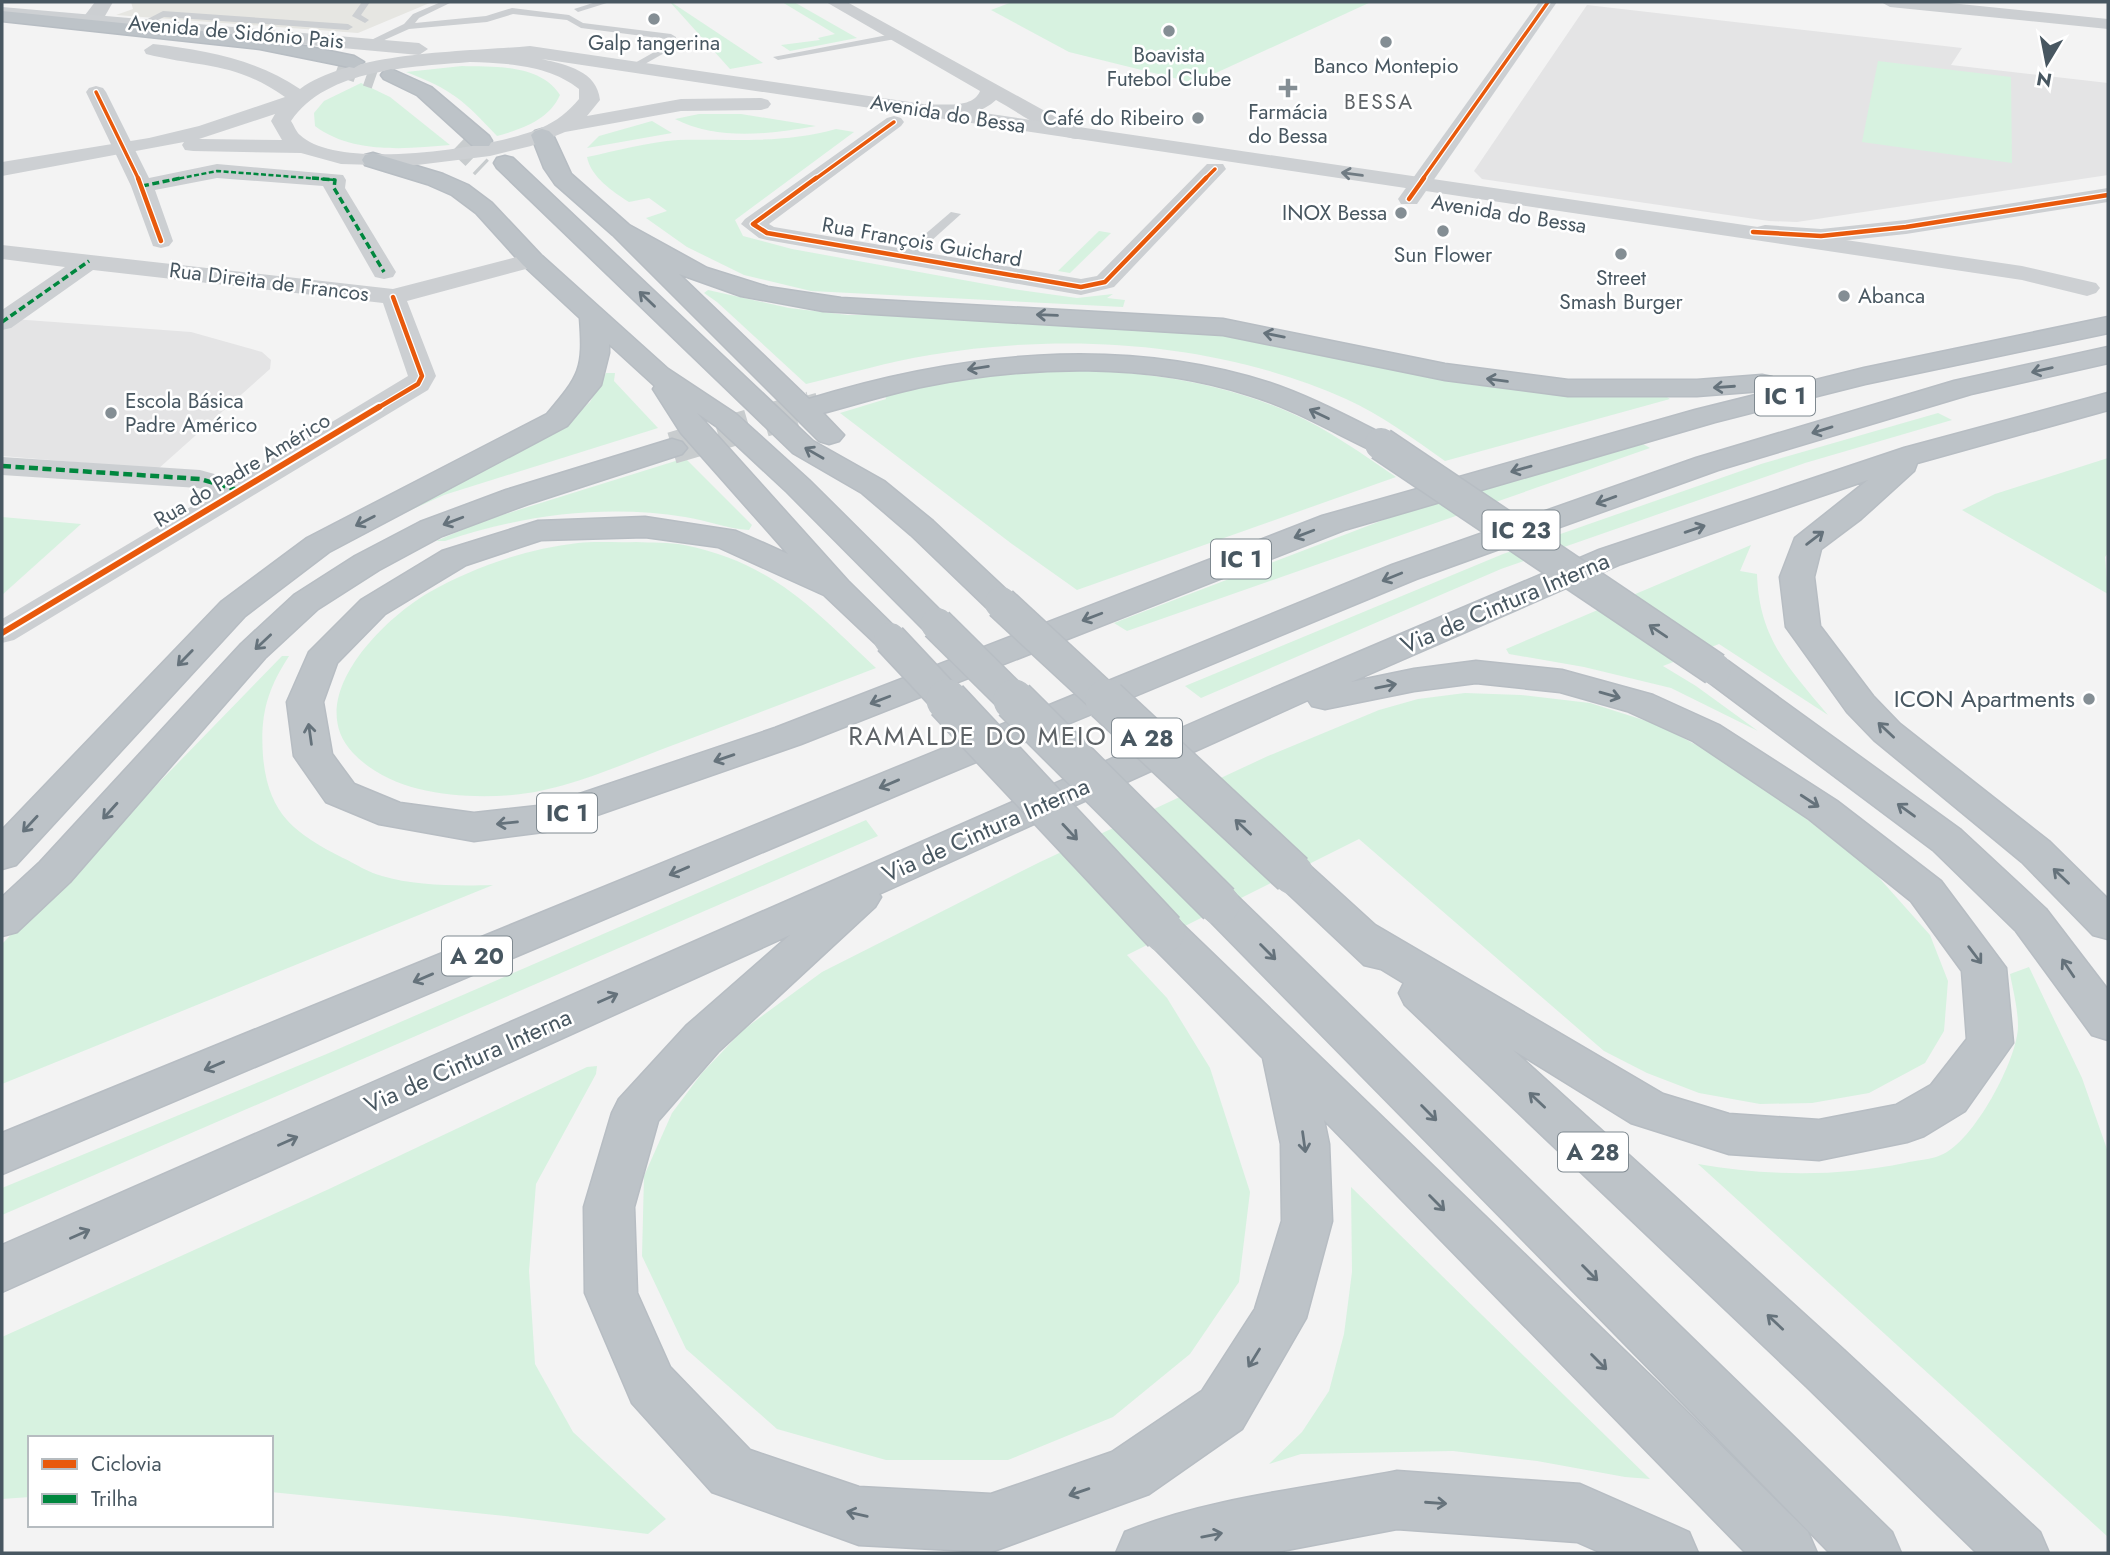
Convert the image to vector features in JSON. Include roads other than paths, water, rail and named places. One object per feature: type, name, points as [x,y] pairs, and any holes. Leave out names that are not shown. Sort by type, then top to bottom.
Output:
[{"type":"highway","points":[[2,14],[260,43],[346,64],[263,50],[2,22]]},
{"type":"highway","points":[[458,145],[383,77],[424,91],[481,141]]},
{"type":"highway","points":[[551,131],[555,168],[563,178],[621,230],[835,441],[873,487]]},
{"type":"highway","points":[[373,160],[435,179],[460,190],[484,208],[532,260],[658,375],[726,420]]},
{"type":"highway","points":[[726,420],[687,365],[493,166],[803,447],[873,487]]},
{"type":"highway","points":[[621,230],[698,272],[763,293],[818,303],[1223,327],[1446,372],[1568,388],[1697,388],[1755,384],[1818,375],[1864,376]]},
{"type":"highway","points":[[2,855],[233,609],[318,545],[557,420],[587,385],[596,353],[593,317]]},
{"type":"highway","name":"IC 1","points":[[836,588],[725,538],[645,527],[538,531],[514,538],[454,558],[373,607],[321,660],[305,702],[313,756],[340,793],[393,815],[474,827],[551,818],[788,736],[1333,523],[1705,416],[1864,376],[2108,325]]},
{"type":"highway","name":"IC 23","points":[[952,758],[1404,572],[1707,464],[1964,387],[2108,355]]},
{"type":"highway","points":[[819,405],[874,388],[981,367],[1046,361],[1111,363],[1183,372],[1246,385],[1293,401],[1381,444],[1715,669],[1947,840],[2031,920],[2108,1023]]},
{"type":"highway","points":[[658,375],[691,427],[836,588],[890,639],[1164,932],[1634,1397],[1787,1553]]},
{"type":"highway","name":"Via de Cintura Interna","points":[[2,1269],[1247,713],[1610,557],[1915,454],[2108,401]]},
{"type":"highway","name":"A 28","points":[[726,420],[798,486],[1871,1553]]},
{"type":"highway","points":[[2,921],[55,872],[253,651],[306,602],[367,563],[431,529],[517,497],[672,448]]},
{"type":"highway","points":[[1915,454],[1850,512],[1806,545],[1797,577],[1803,627],[1860,704],[1887,732],[2036,852],[2099,912],[2108,924]]},
{"type":"highway","name":"A 28","points":[[873,487],[922,528],[1805,1349],[2020,1553]]},
{"type":"highway","points":[[1247,713],[1414,680],[1476,672],[1562,681],[1640,703],[1706,733],[1823,810],[1926,891],[1984,968],[1990,1043],[1948,1098],[1907,1122],[1819,1140],[1730,1134],[1648,1109],[1360,936]]},
{"type":"highway","name":"A 20","points":[[2,1154],[952,758]]},
{"type":"highway","points":[[886,874],[702,1039],[636,1113],[609,1207],[611,1293],[651,1385],[732,1472],[859,1516],[991,1523],[1129,1474],[1222,1410],[1279,1318],[1307,1221],[1305,1144],[1284,1051]]},
{"type":"highway","points":[[1146,1553],[1198,1538],[1397,1500],[1580,1513],[1668,1553]]},
{"type":"main road","name":"Avenida de Sidónio Pais","points":[[2,14],[91,19],[368,44],[477,57]]},
{"type":"main road","name":"Avenida de Sidónio Pais","points":[[2,28],[224,61],[273,78],[297,99]]},
{"type":"main road","points":[[408,48],[530,52]]},
{"type":"main road","name":"Avenida do Bessa","points":[[477,57],[530,52],[636,66],[1080,134],[1827,262],[2097,289]]},
{"type":"main road","name":"Avenida do Bessa","points":[[477,57],[651,83],[740,88],[847,99]]},
{"type":"main road","points":[[2,169],[149,144],[205,131],[297,99],[339,79],[363,72],[414,62],[477,57]]},
{"type":"main road","points":[[551,66],[581,79],[588,88],[590,97],[580,112],[551,131]]},
{"type":"main road","points":[[297,99],[281,121],[283,130],[290,139],[304,147]]},
{"type":"main road","name":"Avenida do Bessa","points":[[149,144],[304,147],[323,153],[373,160],[463,155],[551,131],[654,108],[730,103],[806,107],[1214,169],[1753,232],[2022,273],[2097,289]]},
{"type":"street","points":[[91,19],[100,12],[104,2]]},
{"type":"street","points":[[835,2],[1056,125],[1080,134]]},
{"type":"street","points":[[1414,191],[1548,2]]},
{"type":"street","points":[[1890,2],[2108,24]]},
{"type":"street","points":[[923,110],[949,110],[979,104],[990,95],[989,86]]},
{"type":"street","points":[[96,92],[142,186],[162,241]]},
{"type":"street","name":"Rua François Guichard","points":[[894,122],[752,224],[767,233],[1081,287],[1105,282],[1214,169]]},
{"type":"street","name":"Rua do Padre Américo","points":[[2,633],[418,384],[422,376],[388,284],[334,188],[335,180],[232,170],[142,186]]},
{"type":"street","points":[[1753,232],[1821,236],[1906,227],[2108,195]]},
{"type":"street","points":[[1906,227],[1894,235],[1894,243],[1903,251],[1921,258]]},
{"type":"street","name":"Rua Direita de Francos","points":[[2,252],[388,284],[532,260]]},
{"type":"street","points":[[2,267],[55,257]]},
{"type":"street","points":[[2,322],[89,261]]},
{"type":"street","points":[[2,466],[200,480],[242,491]]},
{"type":"lane","points":[[323,40],[365,20],[356,16],[366,2]]},
{"type":"lane","points":[[407,26],[416,16],[448,2]]},
{"type":"lane","points":[[569,18],[574,6],[613,2]]},
{"type":"lane","points":[[143,24],[176,8]]},
{"type":"lane","points":[[368,44],[407,26],[487,19],[512,10],[569,18],[581,24],[671,37],[670,47],[636,66]]},
{"type":"lane","points":[[163,14],[348,27]]},
{"type":"lane","points":[[778,57],[898,36]]},
{"type":"lane","points":[[906,257],[955,214]]},
{"type":"tunnel","points":[[338,66],[375,79]]},
{"type":"tunnel","points":[[458,145],[482,168]]},
{"type":"tunnel","points":[[805,409],[819,405]]},
{"type":"tunnel","points":[[672,448],[811,407]]},
{"type":"place","name":"Galp tangerina","points":[[654,19]]},
{"type":"place","name":"Boavista Futebol Clube","points":[[1169,31]]},
{"type":"place","name":"Banco Montepio","points":[[1386,42]]},
{"type":"place","name":"Farmácia do Bessa","points":[[1288,88]]},
{"type":"place","name":"Café do Ribeiro","points":[[1198,118]]},
{"type":"place","name":"INOX Bessa","points":[[1401,213]]},
{"type":"place","name":"Sun Flower","points":[[1443,231]]},
{"type":"place","name":"Street Smash Burger","points":[[1621,254]]},
{"type":"place","name":"Abanca","points":[[1844,296]]},
{"type":"place","name":"Escola Básica Padre Américo","points":[[111,413]]},
{"type":"place","name":"ICON Apartments","points":[[2089,699]]},
{"type":"district","name":"BESSA","points":[[1379,102]]},
{"type":"district","name":"RAMALDE DO MEIO","points":[[978,736]]}]
